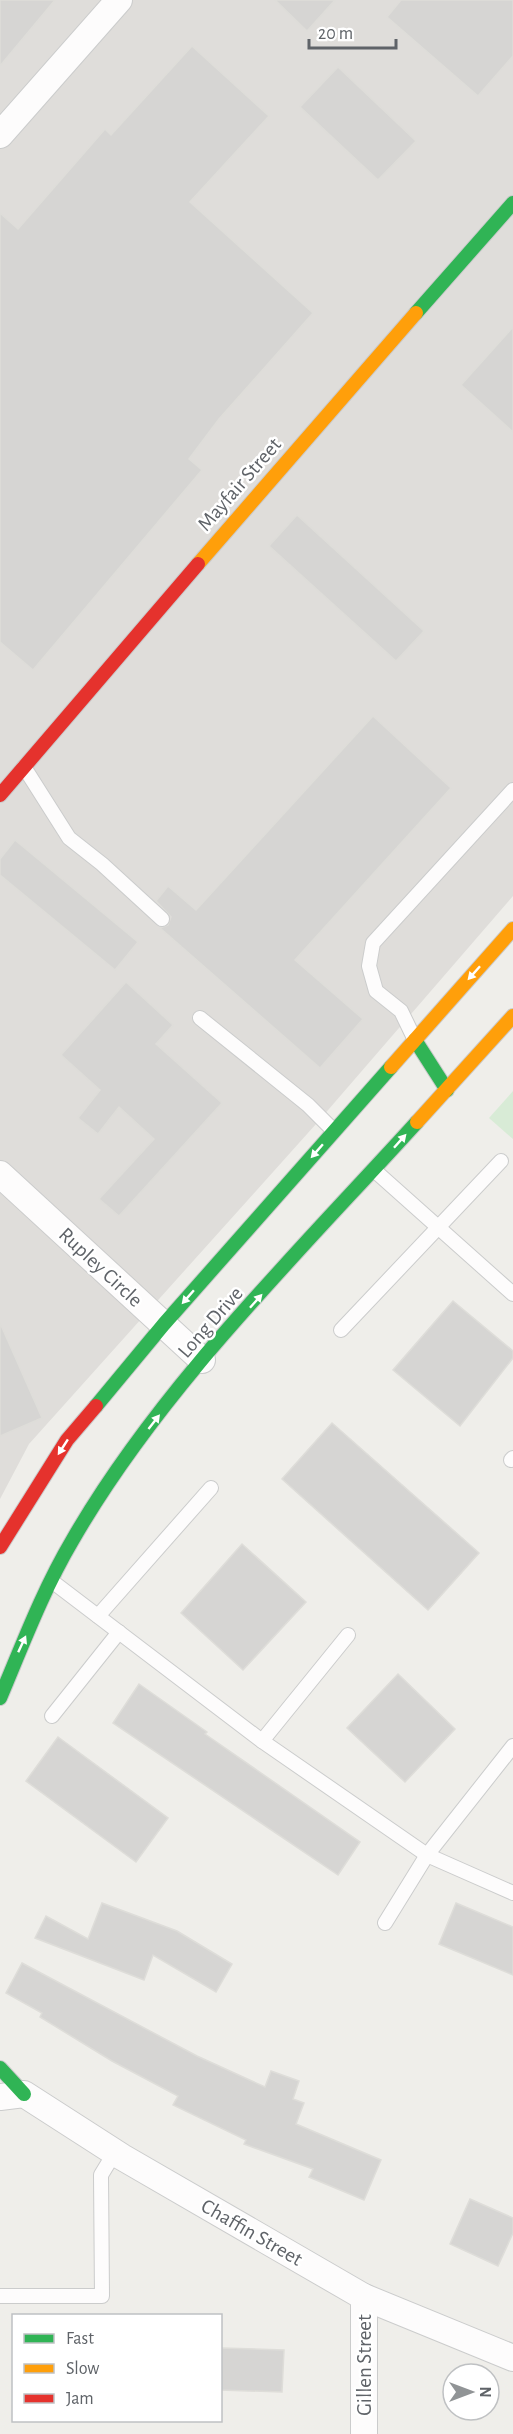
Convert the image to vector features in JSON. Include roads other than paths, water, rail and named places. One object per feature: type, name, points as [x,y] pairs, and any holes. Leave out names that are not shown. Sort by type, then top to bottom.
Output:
[{"type":"main road","name":"Mayfair Street","points":[[0,795],[267,483],[513,203]]},
{"type":"main road","name":"Long Drive","points":[[0,1548],[67,1440],[164,1324],[513,929]]},
{"type":"main road","name":"Long Drive","points":[[0,1697],[71,1542],[125,1458],[202,1360],[513,1016]]},
{"type":"main road","points":[[415,1040],[447,1090]]},
{"type":"main road","points":[[0,2068],[12,2096]]},
{"type":"street","points":[[0,135],[119,0]]},
{"type":"street","name":"Rupley Circle","points":[[0,1174],[202,1360]]},
{"type":"street","name":"Chaffin Street","points":[[12,2096],[115,2152],[364,2296],[513,2358]]},
{"type":"street","name":"Gillen Street","points":[[364,2296],[364,2434]]},
{"type":"lane","points":[[24,767],[69,838],[102,864],[162,920]]},
{"type":"lane","points":[[415,1040],[401,1011],[376,991],[369,966],[373,943],[513,790]]},
{"type":"lane","points":[[200,1018],[308,1105],[334,1131]]},
{"type":"lane","points":[[341,1330],[501,1161]]},
{"type":"lane","points":[[374,1170],[513,1294]]},
{"type":"lane","points":[[98,1616],[211,1488]]},
{"type":"lane","points":[[53,1582],[261,1741],[427,1856],[513,1893]]},
{"type":"lane","points":[[52,1716],[119,1632]]},
{"type":"lane","points":[[261,1741],[348,1635]]},
{"type":"lane","points":[[385,1923],[427,1856],[513,1746]]},
{"type":"lane","points":[[0,2296],[102,2296],[101,2175],[115,2152]]}]
